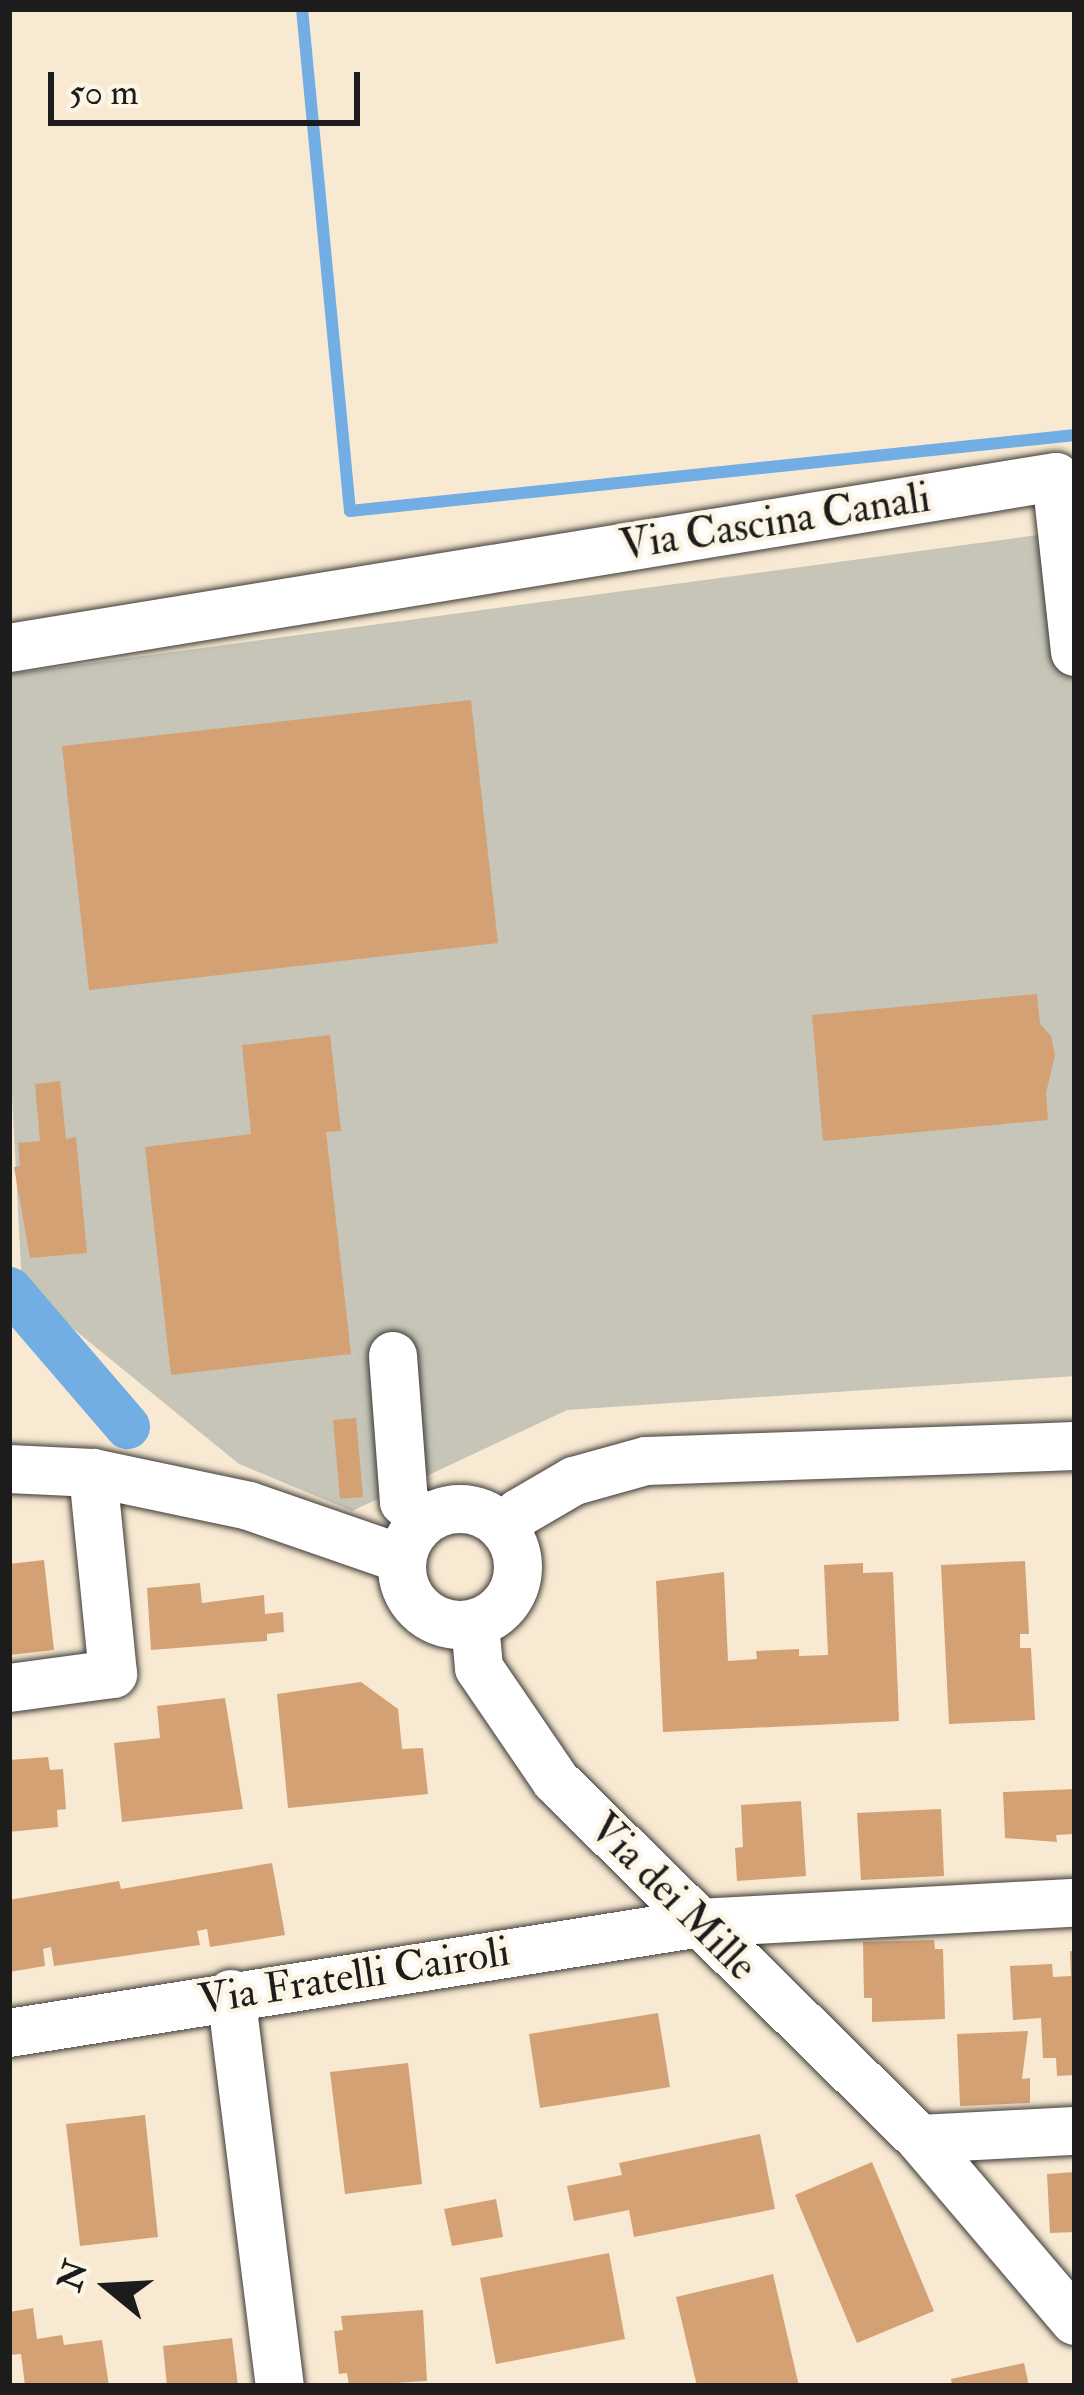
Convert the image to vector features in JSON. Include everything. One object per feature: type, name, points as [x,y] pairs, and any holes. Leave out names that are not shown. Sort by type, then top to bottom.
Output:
[{"type":"street","name":"Via Cascina Canali","points":[[9,648],[1065,476],[1075,652]]},
{"type":"street","points":[[393,1356],[404,1502],[413,1540],[409,1596],[437,1621],[475,1624],[506,1602],[516,1585],[515,1546],[505,1529],[475,1510],[440,1512],[413,1540]]},
{"type":"street","points":[[505,1529],[519,1513],[574,1480],[646,1461],[1075,1445]]},
{"type":"street","points":[[9,1469],[93,1473],[413,1540]]},
{"type":"street","points":[[9,1688],[113,1674],[93,1473]]},
{"type":"street","name":"Via dei Mille","points":[[475,1624],[479,1668],[556,1781],[920,2139],[1075,2321]]},
{"type":"street","name":"Via Fratelli Cairoli","points":[[9,2033],[231,1994],[700,1923],[1075,1903]]},
{"type":"street","points":[[231,1994],[280,2386]]},
{"type":"street","points":[[920,2139],[1075,2131]]},
{"type":"shaded area","points":[[1075,530],[1075,1376],[567,1410],[352,1511],[239,1464],[22,1287],[9,1038],[9,674]]},
{"type":"building","points":[[471,700],[498,943],[89,990],[62,746]]},
{"type":"building","points":[[1037,994],[1040,1024],[1051,1036],[1055,1055],[1046,1093],[1048,1120],[823,1141],[812,1015]]},
{"type":"building","points":[[330,1035],[341,1131],[326,1132],[351,1354],[171,1375],[145,1147],[251,1134],[242,1045]]},
{"type":"building","points":[[60,1081],[66,1139],[76,1137],[87,1253],[30,1258],[14,1167],[20,1166],[18,1143],[40,1141],[35,1084]]},
{"type":"building","points":[[356,1418],[363,1497],[340,1499],[333,1420]]},
{"type":"building","points":[[44,1560],[54,1650],[9,1655],[9,1564]]},
{"type":"building","points":[[1025,1561],[1029,1634],[1020,1634],[1020,1648],[1031,1648],[1035,1720],[949,1724],[941,1565]]},
{"type":"building","points":[[863,1563],[863,1573],[893,1572],[899,1721],[663,1732],[656,1581],[724,1572],[728,1661],[757,1659],[756,1651],[799,1649],[799,1656],[828,1655],[824,1565]]},
{"type":"building","points":[[200,1583],[202,1603],[264,1595],[265,1614],[283,1612],[284,1632],[267,1634],[267,1641],[151,1650],[147,1588]]},
{"type":"building","points":[[361,1682],[398,1709],[402,1749],[423,1748],[428,1794],[288,1808],[277,1694]]},
{"type":"building","points":[[225,1698],[243,1809],[122,1822],[114,1743],[160,1738],[157,1706]]},
{"type":"building","points":[[48,1757],[50,1770],[63,1769],[66,1809],[57,1810],[58,1827],[9,1832],[9,1760]]},
{"type":"building","points":[[1075,1789],[1075,1834],[1056,1835],[1057,1842],[1005,1838],[1003,1792]]},
{"type":"building","points":[[801,1801],[806,1876],[737,1881],[735,1848],[743,1847],[741,1805]]},
{"type":"building","points":[[941,1809],[944,1876],[861,1880],[857,1813]]},
{"type":"building","points":[[272,1863],[285,1935],[210,1947],[207,1929],[197,1931],[200,1945],[54,1966],[51,1947],[43,1949],[45,1966],[9,1972],[9,1900],[119,1881],[121,1889]]},
{"type":"building","points":[[934,1940],[935,1949],[943,1949],[945,2019],[872,2022],[872,1998],[864,1998],[863,1942]]},
{"type":"building","points":[[1070,1951],[1075,1951],[1075,2075],[1057,2076],[1056,2058],[1043,2058],[1041,2018],[1013,2020],[1010,1966],[1052,1964],[1053,1977],[1071,1976]]},
{"type":"building","points":[[658,2013],[670,2087],[540,2108],[529,2034]]},
{"type":"building","points":[[1028,2031],[1022,2079],[1030,2078],[1030,2103],[960,2106],[957,2034]]},
{"type":"building","points":[[408,2063],[422,2184],[345,2194],[330,2072]]},
{"type":"building","points":[[145,2115],[158,2237],[80,2246],[66,2124]]},
{"type":"building","points":[[760,2134],[775,2209],[634,2237],[629,2210],[574,2221],[567,2186],[622,2175],[619,2163]]},
{"type":"building","points":[[872,2162],[934,2311],[857,2343],[795,2195]]},
{"type":"building","points":[[1075,2172],[1075,2232],[1050,2233],[1047,2174]]},
{"type":"building","points":[[496,2199],[503,2237],[452,2246],[444,2209]]},
{"type":"building","points":[[609,2253],[625,2339],[496,2364],[480,2278]]},
{"type":"building","points":[[773,2274],[799,2386],[697,2386],[676,2297]]},
{"type":"building","points":[[33,2308],[37,2339],[62,2335],[64,2345],[102,2340],[109,2386],[25,2386],[21,2354],[9,2355],[9,2312]]},
{"type":"building","points":[[423,2310],[427,2381],[349,2386],[347,2373],[339,2374],[334,2331],[343,2330],[341,2316]]},
{"type":"building","points":[[232,2338],[238,2386],[167,2386],[163,2346]]},
{"type":"building","points":[[1024,2363],[1029,2386],[952,2386],[951,2379]]},
{"type":"waterway","points":[[302,9],[350,511],[1075,435]]},
{"type":"waterway","points":[[9,1289],[127,1426]]}]
